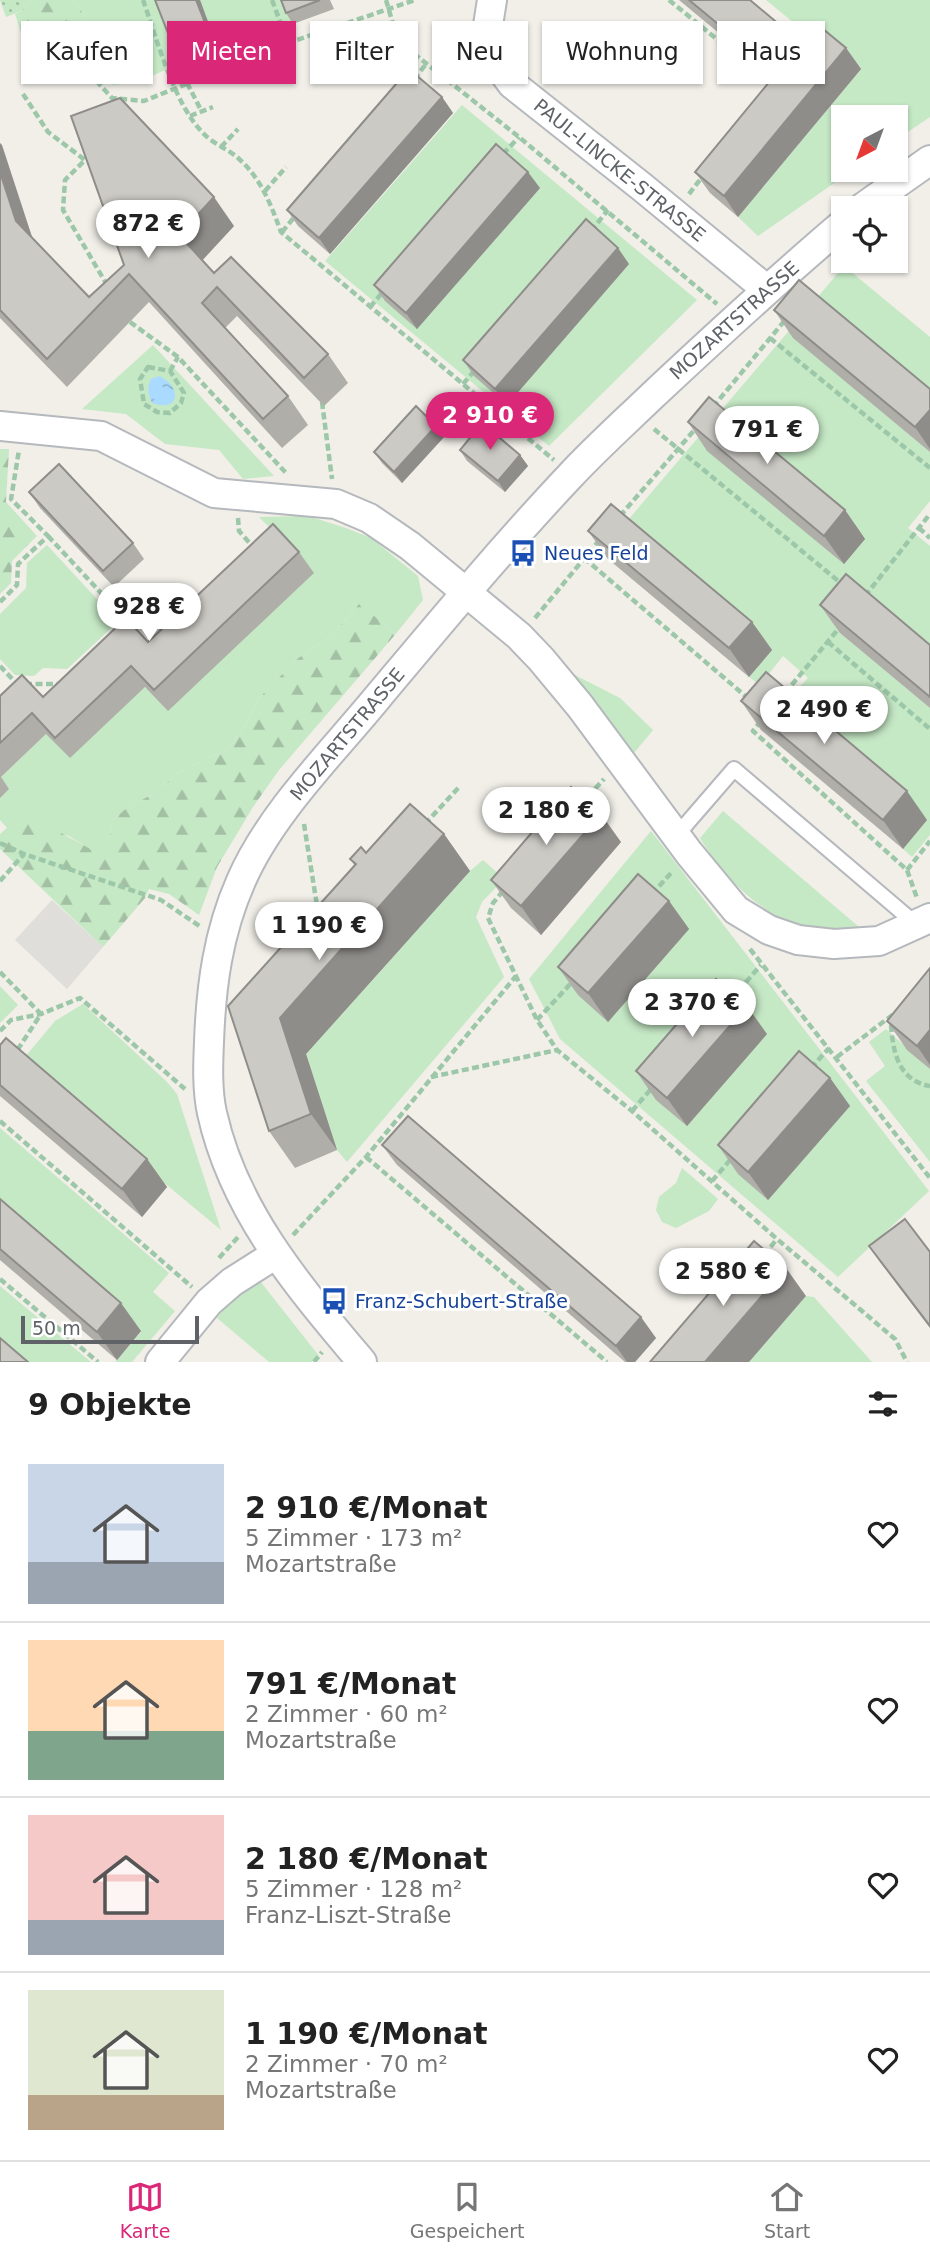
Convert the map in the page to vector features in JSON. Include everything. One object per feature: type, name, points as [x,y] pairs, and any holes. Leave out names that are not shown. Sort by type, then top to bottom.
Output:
[{"type":"street","name":"PAUL-LINCKE-STRASSE","points":[[492,0],[485,38],[495,61],[512,84],[766,289]]},
{"type":"street","points":[[879,196],[930,160]]},
{"type":"street","name":"MOZARTSTRASSE","points":[[362,1362],[322,1315],[254,1220],[234,1182],[212,1112],[208,1067],[211,988],[221,941],[241,881],[279,815],[466,593],[571,474],[734,318],[831,234]]},
{"type":"street","points":[[12,428],[101,436],[214,493],[324,502],[369,518],[411,546],[519,636],[580,706],[682,844],[736,910],[769,930],[798,940],[834,944],[879,941],[923,922]]},
{"type":"street","points":[[160,1362],[209,1302],[232,1282],[276,1254]]},
{"type":"lane","points":[[682,844],[734,769],[923,922]]},
{"type":"path","points":[[272,0],[280,21]]},
{"type":"path","points":[[386,0],[398,41],[519,136],[734,318]]},
{"type":"path","points":[[296,41],[415,0]]},
{"type":"path","points":[[669,0],[776,87],[768,97]]},
{"type":"path","points":[[142,1],[175,87],[190,116],[203,133],[246,165],[265,191],[281,232],[571,474]]},
{"type":"path","points":[[409,85],[427,63]]},
{"type":"path","points":[[99,84],[111,98],[144,101],[184,84]]},
{"type":"path","points":[[188,84],[202,112]]},
{"type":"path","points":[[23,94],[48,132],[85,160],[65,180],[63,210],[110,289]]},
{"type":"path","points":[[190,116],[213,107]]},
{"type":"path","points":[[221,147],[238,129]]},
{"type":"path","points":[[501,157],[519,136]]},
{"type":"path","points":[[265,191],[286,167]]},
{"type":"path","points":[[685,198],[710,168]]},
{"type":"path","points":[[582,241],[608,210]]},
{"type":"path","points":[[281,232],[300,211]]},
{"type":"path","points":[[370,307],[387,287]]},
{"type":"path","points":[[712,409],[794,309]]},
{"type":"path","points":[[130,322],[178,357],[324,502]]},
{"type":"path","points":[[770,338],[930,468]]},
{"type":"path","points":[[170,371],[178,357]]},
{"type":"path","points":[[463,385],[480,364]]},
{"type":"path","points":[[148,367],[170,371],[184,393],[181,403],[170,412],[158,412],[144,404],[140,379],[148,367]]},
{"type":"path","points":[[322,402],[324,502]]},
{"type":"path","points":[[635,413],[850,592]]},
{"type":"path","points":[[618,518],[704,419]]},
{"type":"path","points":[[12,428],[11,499],[129,623],[170,630]]},
{"type":"path","points":[[237,496],[239,531],[256,550]]},
{"type":"path","points":[[861,601],[930,514]]},
{"type":"path","points":[[519,636],[610,528]]},
{"type":"path","points":[[919,528],[930,538]]},
{"type":"path","points":[[0,602],[17,585],[18,564],[48,536]]},
{"type":"path","points":[[584,558],[757,705]]},
{"type":"path","points":[[784,693],[844,621]]},
{"type":"path","points":[[119,632],[129,623]]},
{"type":"path","points":[[828,642],[930,729]]},
{"type":"path","points":[[0,666],[18,684]]},
{"type":"path","points":[[9,692],[18,684],[62,684],[72,675]]},
{"type":"path","points":[[767,714],[753,731],[907,870],[923,922]]},
{"type":"path","points":[[573,813],[621,761]]},
{"type":"path","points":[[423,826],[460,786]]},
{"type":"path","points":[[299,791],[320,924]]},
{"type":"path","points":[[574,797],[581,803]]},
{"type":"path","points":[[907,870],[930,841]]},
{"type":"path","points":[[0,843],[24,854],[160,900],[221,941]]},
{"type":"path","points":[[644,902],[682,844]]},
{"type":"path","points":[[0,881],[24,854]]},
{"type":"path","points":[[511,883],[493,903],[488,918],[537,1020],[557,1050],[632,1111],[895,1339],[906,1362]]},
{"type":"path","points":[[748,946],[930,1178]]},
{"type":"path","points":[[724,1007],[761,965]]},
{"type":"path","points":[[537,1020],[581,971]]},
{"type":"path","points":[[0,972],[41,1014]]},
{"type":"path","points":[[276,1254],[366,1157],[516,976]]},
{"type":"path","points":[[0,1031],[11,1020],[41,1014],[80,998],[212,1112]]},
{"type":"path","points":[[837,1057],[901,1009]]},
{"type":"path","points":[[14,1055],[41,1014]]},
{"type":"path","points":[[891,1016],[892,1039],[901,1070],[919,1084],[930,1086]]},
{"type":"path","points":[[811,1069],[829,1048]]},
{"type":"path","points":[[431,1077],[557,1050]]},
{"type":"path","points":[[632,1111],[660,1080]]},
{"type":"path","points":[[0,1121],[195,1290],[201,1282]]},
{"type":"path","points":[[712,1182],[739,1151]]},
{"type":"path","points":[[366,1157],[607,1362]]},
{"type":"path","points":[[213,1265],[254,1220]]},
{"type":"path","points":[[760,1260],[778,1239]]},
{"type":"path","points":[[0,1279],[98,1362]]},
{"type":"shaded area","points":[[52,900],[103,947],[67,989],[15,940]]},
{"type":"green space","points":[[0,0],[32,0],[24,10],[6,17]]},
{"type":"green space","points":[[32,0],[72,0],[89,21],[21,21],[21,33],[15,14],[24,10]]},
{"type":"green space","points":[[72,0],[159,0],[167,22],[167,69],[153,75],[153,21],[89,21]]},
{"type":"green space","points":[[200,0],[284,0],[292,21],[208,21]]},
{"type":"green space","points":[[766,0],[930,0],[930,117],[908,132],[908,105],[831,105],[861,69],[825,48],[825,21],[792,21]]},
{"type":"green space","points":[[462,105],[697,300],[549,446],[325,261]]},
{"type":"green space","points":[[831,105],[831,182],[836,182],[758,236],[738,217]]},
{"type":"green space","points":[[838,273],[852,273],[930,337],[930,401],[794,338],[930,452],[930,501],[908,528],[930,546],[930,657],[840,633],[930,708],[930,835],[912,857],[903,849],[927,820],[786,701],[808,678],[783,656],[760,685],[749,677],[771,650],[600,553]]},
{"type":"green space","points":[[153,345],[274,476],[243,479],[219,450],[165,444],[126,414],[82,409]]},
{"type":"green space","points":[[0,449],[9,449],[6,502],[37,536],[12,561],[11,583],[0,594]]},
{"type":"green space","points":[[308,516],[371,538],[418,576],[423,600],[394,636],[389,628],[358,605],[331,636],[297,659],[259,698],[230,747],[178,773],[153,794],[128,807],[111,821],[110,837],[94,852],[69,836],[15,821],[7,828],[0,820],[0,778],[46,734],[145,687],[168,710],[287,545],[259,517]]},
{"type":"green space","points":[[47,545],[118,622],[67,669],[43,668],[34,676],[15,675],[0,659],[0,614],[26,588],[27,563]]},
{"type":"green space","points":[[359,604],[389,628],[394,636],[279,770],[253,807],[217,867],[199,915],[169,894],[149,889],[145,898],[103,947],[0,849],[0,834],[15,821],[41,822],[94,851],[110,837],[111,821],[128,807],[153,794],[178,773],[230,747],[259,698],[297,659],[331,636]]},
{"type":"green space","points":[[569,672],[620,698],[653,730],[634,753]]},
{"type":"green space","points":[[723,811],[859,927],[826,930],[794,925],[763,908],[742,891],[715,861],[700,838]]},
{"type":"green space","points":[[651,831],[929,1191],[838,1277],[560,1039],[529,979]]},
{"type":"green space","points":[[483,860],[504,879],[482,902],[476,917],[504,977],[347,1162],[337,1150],[306,1054],[470,871]]},
{"type":"green space","points":[[0,986],[18,1005],[0,1023]]},
{"type":"green space","points":[[83,1004],[177,1094],[221,1230],[20,1063],[55,1021]]},
{"type":"green space","points":[[886,1029],[930,1069],[930,1162],[866,1081],[885,1066],[869,1042]]},
{"type":"green space","points":[[0,1128],[169,1273],[153,1292],[175,1311],[132,1362],[115,1362],[141,1332],[0,1210]]},
{"type":"green space","points":[[682,1168],[718,1199],[709,1211],[676,1228],[662,1222],[656,1210],[659,1197],[676,1183]]},
{"type":"green space","points":[[260,1281],[319,1356],[311,1362],[269,1362],[217,1318],[236,1293]]},
{"type":"green space","points":[[0,1286],[91,1362],[15,1362],[0,1349]]},
{"type":"green space","points":[[806,1296],[814,1297],[872,1362],[749,1362]]},
{"type":"water","points":[[159,376],[172,386],[175,392],[173,401],[169,404],[152,403],[149,388],[151,379]]},
{"type":"building","points":[[155,0],[196,0],[204,21],[167,21],[167,31]]},
{"type":"building","points":[[281,0],[320,0],[286,13]]},
{"type":"building","points":[[689,0],[750,0],[775,21],[717,21]]},
{"type":"building","points":[[825,31],[846,48],[825,73]]},
{"type":"building","points":[[418,77],[442,97],[319,238],[287,210],[396,84],[418,84]]},
{"type":"building","points":[[768,84],[816,84],[724,196],[695,172]]},
{"type":"building","points":[[120,98],[214,197],[179,235],[214,273],[231,257],[328,354],[304,378],[217,287],[202,303],[288,396],[263,419],[129,274],[47,359],[0,310],[0,172],[16,221],[89,297],[124,265],[71,116]]},
{"type":"building","points":[[496,144],[528,172],[406,313],[374,285]]},
{"type":"building","points":[[586,219],[618,248],[495,389],[463,360]]},
{"type":"building","points":[[799,280],[930,389],[930,410],[915,427],[774,310]]},
{"type":"building","points":[[709,397],[845,510],[824,536],[688,422]]},
{"type":"building","points":[[416,406],[436,426],[394,472],[374,452]]},
{"type":"building","points":[[482,423],[520,455],[498,481],[460,450]]},
{"type":"building","points":[[59,464],[133,543],[103,571],[29,492]]},
{"type":"building","points":[[611,504],[752,622],[729,648],[588,531]]},
{"type":"building","points":[[273,524],[299,552],[154,690],[131,666],[55,738],[32,713],[0,743],[0,696],[22,675],[43,697],[126,618],[148,642]]},
{"type":"building","points":[[846,574],[930,645],[930,697],[820,605]]},
{"type":"building","points":[[766,672],[907,791],[883,820],[741,701]]},
{"type":"building","points":[[571,787],[601,814],[521,906],[491,880]]},
{"type":"building","points":[[410,804],[444,834],[280,1018],[311,1114],[269,1131],[228,1006],[356,864],[350,859],[361,847],[366,853]]},
{"type":"building","points":[[638,874],[669,901],[588,993],[558,967]]},
{"type":"building","points":[[930,968],[930,1030],[917,1046],[887,1021]]},
{"type":"building","points":[[716,979],[747,1006],[667,1098],[636,1071]]},
{"type":"building","points":[[6,1038],[147,1159],[122,1189],[0,1085],[0,1045]]},
{"type":"building","points":[[799,1051],[830,1078],[748,1172],[718,1145]]},
{"type":"building","points":[[408,1116],[641,1317],[616,1346],[382,1145]]},
{"type":"building","points":[[0,1199],[121,1303],[97,1332],[0,1249]]},
{"type":"building","points":[[905,1219],[930,1252],[930,1326],[869,1246]]},
{"type":"building","points":[[754,1241],[786,1268],[705,1362],[650,1362]]},
{"type":"building","points":[[0,1338],[28,1362],[0,1362]]},
{"type":"place","name":"Neues Feld","points":[[523,553]]},
{"type":"place","name":"Franz-Schubert-Straße","points":[[334,1301]]}]
